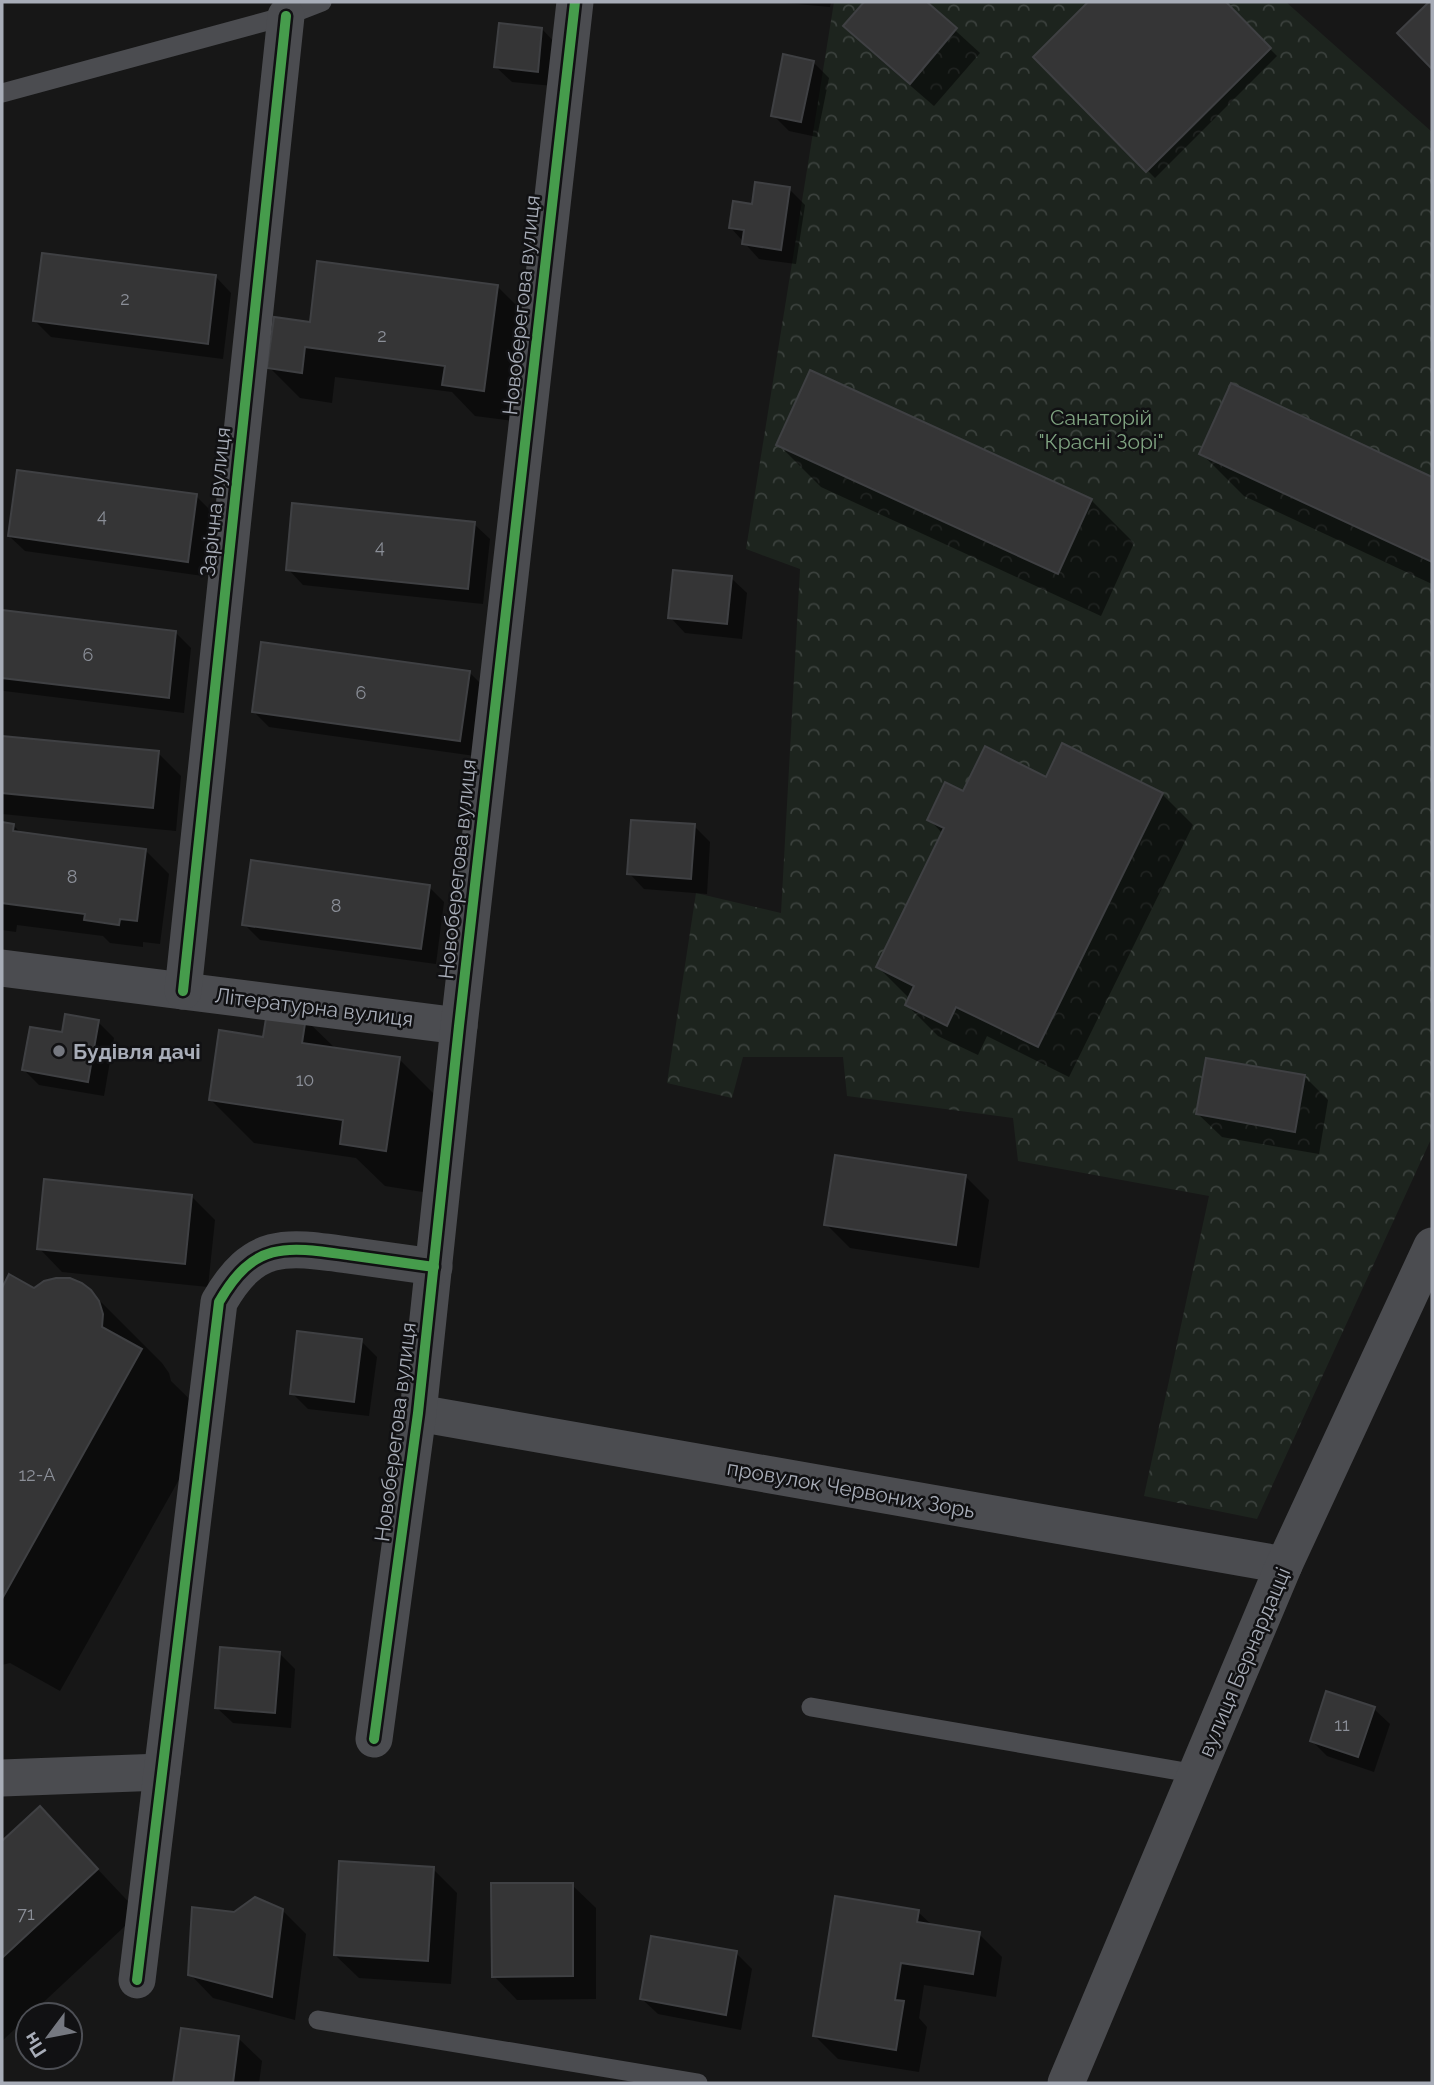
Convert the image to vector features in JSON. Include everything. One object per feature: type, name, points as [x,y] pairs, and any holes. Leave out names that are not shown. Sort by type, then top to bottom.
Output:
[{"type":"street","name":"Новоберегова вулиця","points":[[373,1739],[418,1413],[575,2]]},
{"type":"street","name":"Зарічна вулиця","points":[[183,991],[286,16]]},
{"type":"street","name":"Літературна вулиця","points":[[2,968],[459,1026]]},
{"type":"street","name":"вулиця Бернардацці","points":[[1066,2083],[1284,1565],[1432,1246]]},
{"type":"street","points":[[136,1980],[219,1303],[232,1280],[249,1263],[272,1252],[297,1248],[434,1267]]},
{"type":"street","name":"провулок Червоних Зорь","points":[[418,1413],[1284,1565]]},
{"type":"street","points":[[2,1778],[162,1772]]},
{"type":"lane","points":[[2,93],[286,16],[322,2]]},
{"type":"lane","points":[[811,1707],[1197,1774]]},
{"type":"lane","points":[[318,2020],[698,2083]]},
{"type":"green space","name":"Санаторій \"Красні Зорі\"","points":[[834,2],[1286,2],[1432,132],[1432,1137],[1257,1519],[1144,1496],[1209,1196],[1018,1161],[1013,1118],[847,1096],[843,1057],[743,1057],[732,1098],[667,1083],[696,893],[781,913],[800,569],[746,549]]},
{"type":"building","points":[[864,2],[927,2],[957,28],[910,84],[843,26]]},
{"type":"building","points":[[1088,2],[1226,2],[1271,48],[1146,172],[1033,57]]},
{"type":"building","points":[[1432,2],[1432,69],[1397,33]]},
{"type":"building","points":[[499,23],[542,28],[538,72],[494,67]]},
{"type":"building","points":[[783,54],[814,61],[801,122],[771,116]]},
{"type":"building","points":[[755,182],[790,187],[781,250],[742,244],[744,230],[729,228],[733,201],[752,204]]},
{"type":"building","points":[[42,253],[216,275],[208,344],[33,321]]},
{"type":"building","points":[[317,261],[498,285],[484,391],[442,385],[445,366],[305,347],[302,373],[267,368],[274,317],[310,322]]},
{"type":"building","points":[[810,370],[1092,499],[1058,574],[776,445]]},
{"type":"building","points":[[1231,383],[1432,477],[1432,562],[1199,454]]},
{"type":"building","points":[[17,470],[197,494],[188,562],[8,536]]},
{"type":"building","points":[[292,503],[475,522],[468,589],[286,570]]},
{"type":"building","points":[[673,570],[732,576],[727,624],[668,618]]},
{"type":"building","points":[[2,610],[176,631],[169,698],[2,678]]},
{"type":"building","points":[[261,642],[470,671],[460,741],[252,712]]},
{"type":"building","points":[[2,736],[159,751],[153,808],[2,793]]},
{"type":"building","points":[[1062,743],[1163,793],[1038,1047],[956,1007],[947,1026],[905,1005],[914,986],[876,967],[944,828],[927,820],[945,782],[963,791],[985,746],[1046,777]]},
{"type":"building","points":[[631,820],[695,824],[691,879],[627,874]]},
{"type":"building","points":[[2,822],[14,824],[13,831],[146,849],[137,921],[120,919],[119,925],[84,920],[85,914],[2,903]]},
{"type":"building","points":[[251,860],[430,885],[421,949],[242,925]]},
{"type":"building","points":[[267,1012],[306,1017],[302,1043],[400,1057],[386,1151],[340,1144],[343,1120],[209,1100],[219,1030],[263,1037]]},
{"type":"building","name":"Будівля дачі","points":[[65,1014],[99,1020],[88,1082],[22,1070],[30,1027],[62,1032]]},
{"type":"building","points":[[1206,1058],[1305,1075],[1295,1132],[1196,1114]]},
{"type":"building","points":[[835,1155],[966,1175],[956,1245],[824,1225]]},
{"type":"building","points":[[44,1179],[192,1195],[185,1264],[37,1249]]},
{"type":"building","points":[[9,1274],[34,1288],[44,1281],[56,1278],[70,1278],[82,1283],[99,1301],[103,1314],[102,1327],[142,1349],[2,1599],[2,1288]]},
{"type":"building","points":[[297,1331],[362,1339],[354,1402],[290,1394]]},
{"type":"building","points":[[220,1647],[280,1652],[275,1713],[215,1708]]},
{"type":"building","points":[[1326,1691],[1375,1707],[1358,1757],[1310,1741]]},
{"type":"building","points":[[40,1806],[98,1869],[2,1958],[2,1841]]},
{"type":"building","points":[[339,1861],[434,1867],[428,1961],[334,1955]]},
{"type":"building","points":[[491,1883],[573,1883],[573,1976],[492,1977]]},
{"type":"building","points":[[835,1896],[919,1910],[917,1922],[980,1932],[973,1974],[901,1963],[895,2000],[904,2001],[896,2050],[813,2036]]},
{"type":"building","points":[[255,1897],[283,1909],[272,1997],[188,1975],[192,1907],[234,1912]]},
{"type":"building","points":[[651,1936],[737,1951],[726,2015],[640,1999]]},
{"type":"building","points":[[181,2028],[239,2036],[233,2083],[173,2083]]},
{"type":"cycle path","points":[[374,1739],[418,1413],[575,2]]},
{"type":"cycle path","points":[[183,991],[286,16]]},
{"type":"cycle path","points":[[137,1980],[219,1302],[245,1268],[273,1252],[306,1250],[434,1267]]},
{"type":"place","name":"Будівля дачі","points":[[59,1051]]}]
